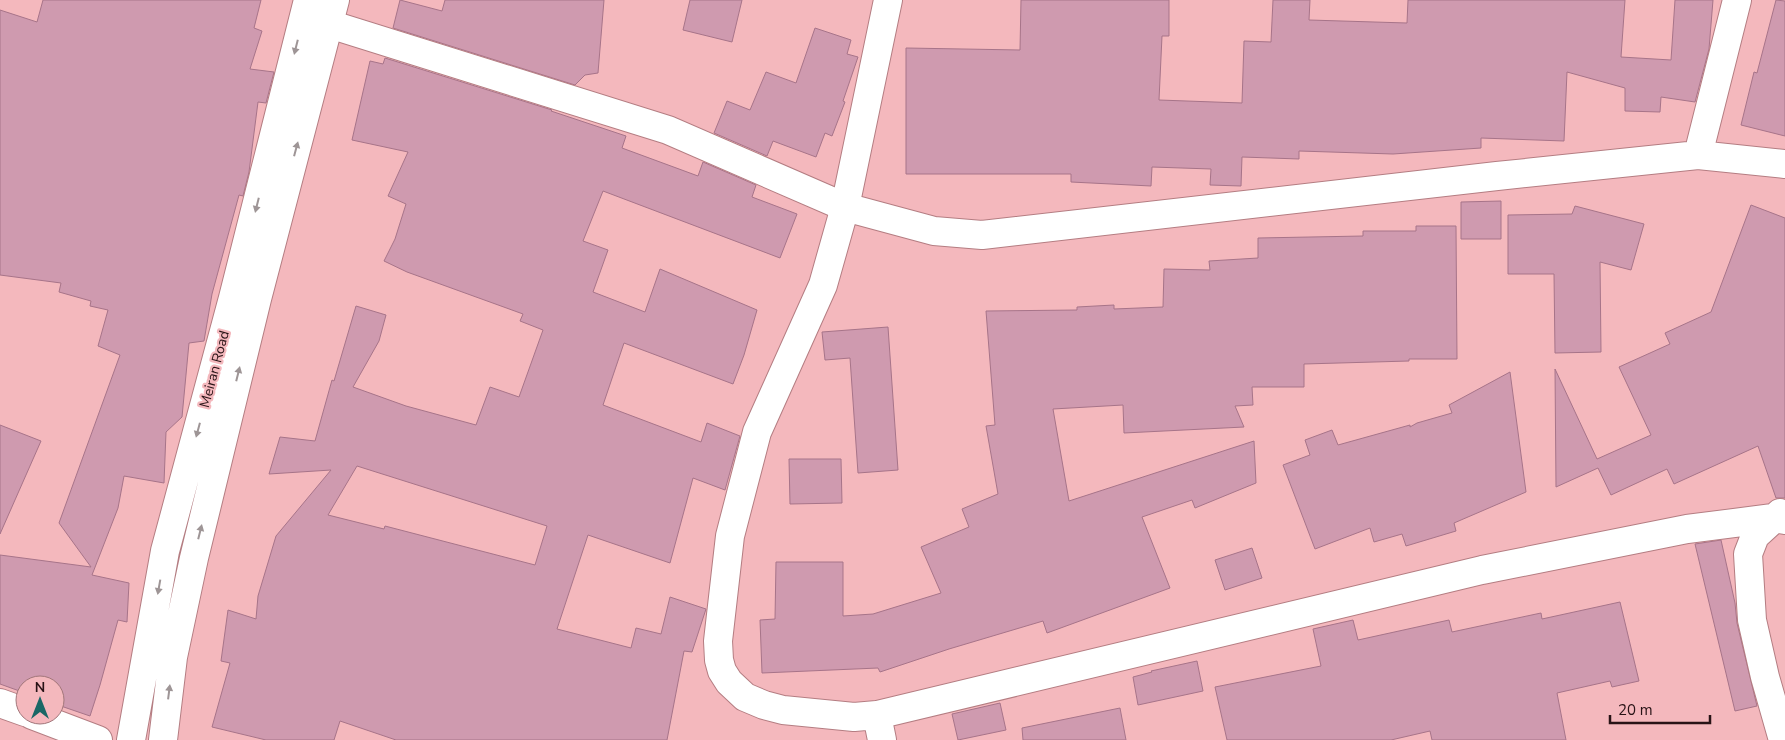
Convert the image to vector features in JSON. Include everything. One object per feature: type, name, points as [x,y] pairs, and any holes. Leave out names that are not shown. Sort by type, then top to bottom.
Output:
[{"type":"street","name":"Meiran Road","points":[[131,740],[165,551],[236,288],[308,0]]},
{"type":"street","points":[[888,0],[845,207],[823,285],[757,432],[730,536],[718,650],[722,671],[729,682],[745,696],[764,705],[783,710],[854,717],[880,728],[1482,570],[1687,529],[1781,516]]},
{"type":"street","points":[[1698,155],[1737,0]]},
{"type":"street","name":"Meiran Road","points":[[163,740],[173,657],[194,558],[256,299],[332,12]]},
{"type":"street","points":[[332,12],[668,130],[845,207],[934,231],[982,235],[1698,155],[1785,164]]},
{"type":"street","points":[[1781,516],[1755,536],[1748,554],[1752,620],[1765,677],[1783,740]]},
{"type":"street","points":[[0,703],[15,708]]},
{"type":"street","points":[[58,725],[98,740]]},
{"type":"building","points":[[43,0],[261,0],[254,28],[262,31],[250,69],[274,72],[266,103],[258,102],[249,172],[243,196],[239,195],[212,294],[204,341],[189,343],[182,417],[166,432],[164,483],[124,476],[118,508],[92,575],[129,583],[127,622],[118,620],[90,716],[65,707],[65,675],[15,675],[15,689],[0,684],[0,555],[91,567],[59,523],[120,355],[98,346],[108,310],[90,306],[91,301],[59,292],[61,283],[0,275],[0,10],[37,22]]},
{"type":"building","points":[[400,0],[442,11],[445,0],[604,0],[598,73],[585,75],[575,85],[393,28]]},
{"type":"building","points":[[690,0],[742,0],[732,42],[683,30]]},
{"type":"building","points":[[1021,0],[1169,0],[1169,36],[1162,36],[1159,100],[1242,103],[1244,41],[1271,42],[1273,0],[1310,0],[1309,20],[1407,23],[1408,0],[1625,0],[1621,57],[1671,60],[1675,0],[1713,0],[1709,49],[1695,102],[1661,97],[1660,112],[1625,111],[1625,88],[1567,72],[1564,141],[1481,138],[1481,148],[1393,154],[1299,151],[1299,159],[1242,157],[1241,186],[1210,185],[1211,169],[1152,167],[1151,186],[1071,182],[1071,174],[906,174],[906,48],[1020,50]]},
{"type":"building","points":[[1776,0],[1785,1],[1785,136],[1741,125],[1754,72],[1757,73]]},
{"type":"building","points":[[815,28],[851,40],[847,54],[858,57],[843,101],[845,102],[832,136],[825,133],[816,157],[773,141],[767,156],[714,133],[727,101],[750,110],[766,72],[796,83]]},
{"type":"building","points":[[385,58],[552,110],[626,136],[622,148],[698,176],[703,162],[756,185],[752,197],[797,214],[780,258],[603,191],[583,241],[608,250],[593,292],[645,312],[660,269],[757,310],[744,355],[733,384],[624,343],[603,405],[701,442],[707,423],[740,436],[725,490],[693,478],[670,563],[588,535],[557,629],[631,648],[636,628],[661,634],[670,597],[706,609],[692,652],[684,651],[667,740],[396,740],[340,721],[334,740],[266,740],[212,727],[230,663],[221,661],[228,610],[256,619],[258,596],[276,536],[331,470],[269,474],[280,437],[315,441],[356,306],[386,315],[379,341],[353,387],[406,406],[476,425],[490,387],[519,397],[543,330],[520,321],[523,314],[407,272],[384,261],[395,239],[406,204],[388,196],[408,152],[352,140],[370,61],[383,64]],"holes":[[[357,466],[547,526],[535,565],[385,526],[384,529],[328,515]]]},
{"type":"building","points":[[1501,201],[1501,239],[1461,239],[1461,202]]},
{"type":"building","points":[[1751,205],[1785,218],[1785,498],[1776,498],[1758,446],[1674,484],[1667,469],[1611,495],[1598,468],[1556,487],[1555,369],[1597,459],[1651,435],[1619,367],[1670,344],[1665,333],[1711,312]]},
{"type":"building","points":[[1575,206],[1644,224],[1631,270],[1600,262],[1601,352],[1555,353],[1554,274],[1508,274],[1508,215],[1572,214]]},
{"type":"building","points":[[1416,226],[1456,226],[1457,359],[1409,359],[1409,361],[1304,364],[1304,387],[1252,387],[1253,405],[1235,406],[1244,427],[1124,433],[1123,405],[1053,409],[1069,501],[1254,441],[1256,483],[1195,508],[1192,500],[1142,517],[1170,588],[1047,633],[1043,621],[880,672],[878,668],[762,673],[760,620],[775,619],[776,562],[843,562],[843,616],[873,614],[941,593],[921,547],[969,527],[962,509],[998,494],[986,426],[995,425],[986,311],[1077,310],[1077,307],[1114,305],[1114,309],[1163,307],[1164,269],[1210,270],[1209,261],[1258,258],[1258,238],[1363,236],[1363,231],[1416,231]]},
{"type":"building","points":[[888,327],[898,470],[858,473],[850,358],[825,360],[822,332]]},
{"type":"building","points":[[1510,372],[1526,492],[1454,523],[1456,531],[1406,546],[1402,534],[1374,542],[1370,528],[1315,549],[1283,465],[1310,455],[1305,440],[1332,430],[1338,445],[1410,425],[1410,427],[1417,423],[1452,413],[1449,405]]},
{"type":"building","points":[[0,425],[41,441],[0,534]]},
{"type":"building","points":[[789,459],[841,459],[842,503],[790,504]]},
{"type":"building","points":[[1721,540],[1735,603],[1737,623],[1757,706],[1735,711],[1695,544]]},
{"type":"building","points":[[1252,548],[1262,578],[1225,590],[1215,560]]},
{"type":"building","points":[[1620,602],[1639,681],[1612,687],[1610,681],[1557,693],[1566,740],[1432,740],[1430,731],[1391,740],[1227,740],[1215,687],[1321,666],[1313,629],[1353,620],[1358,640],[1449,620],[1452,632],[1541,613],[1542,619]]},
{"type":"building","points":[[1197,661],[1203,691],[1138,705],[1133,677]]},
{"type":"building","points":[[1000,703],[1006,730],[958,740],[952,714]]},
{"type":"building","points":[[1120,708],[1126,740],[1023,740],[1022,728]]}]
